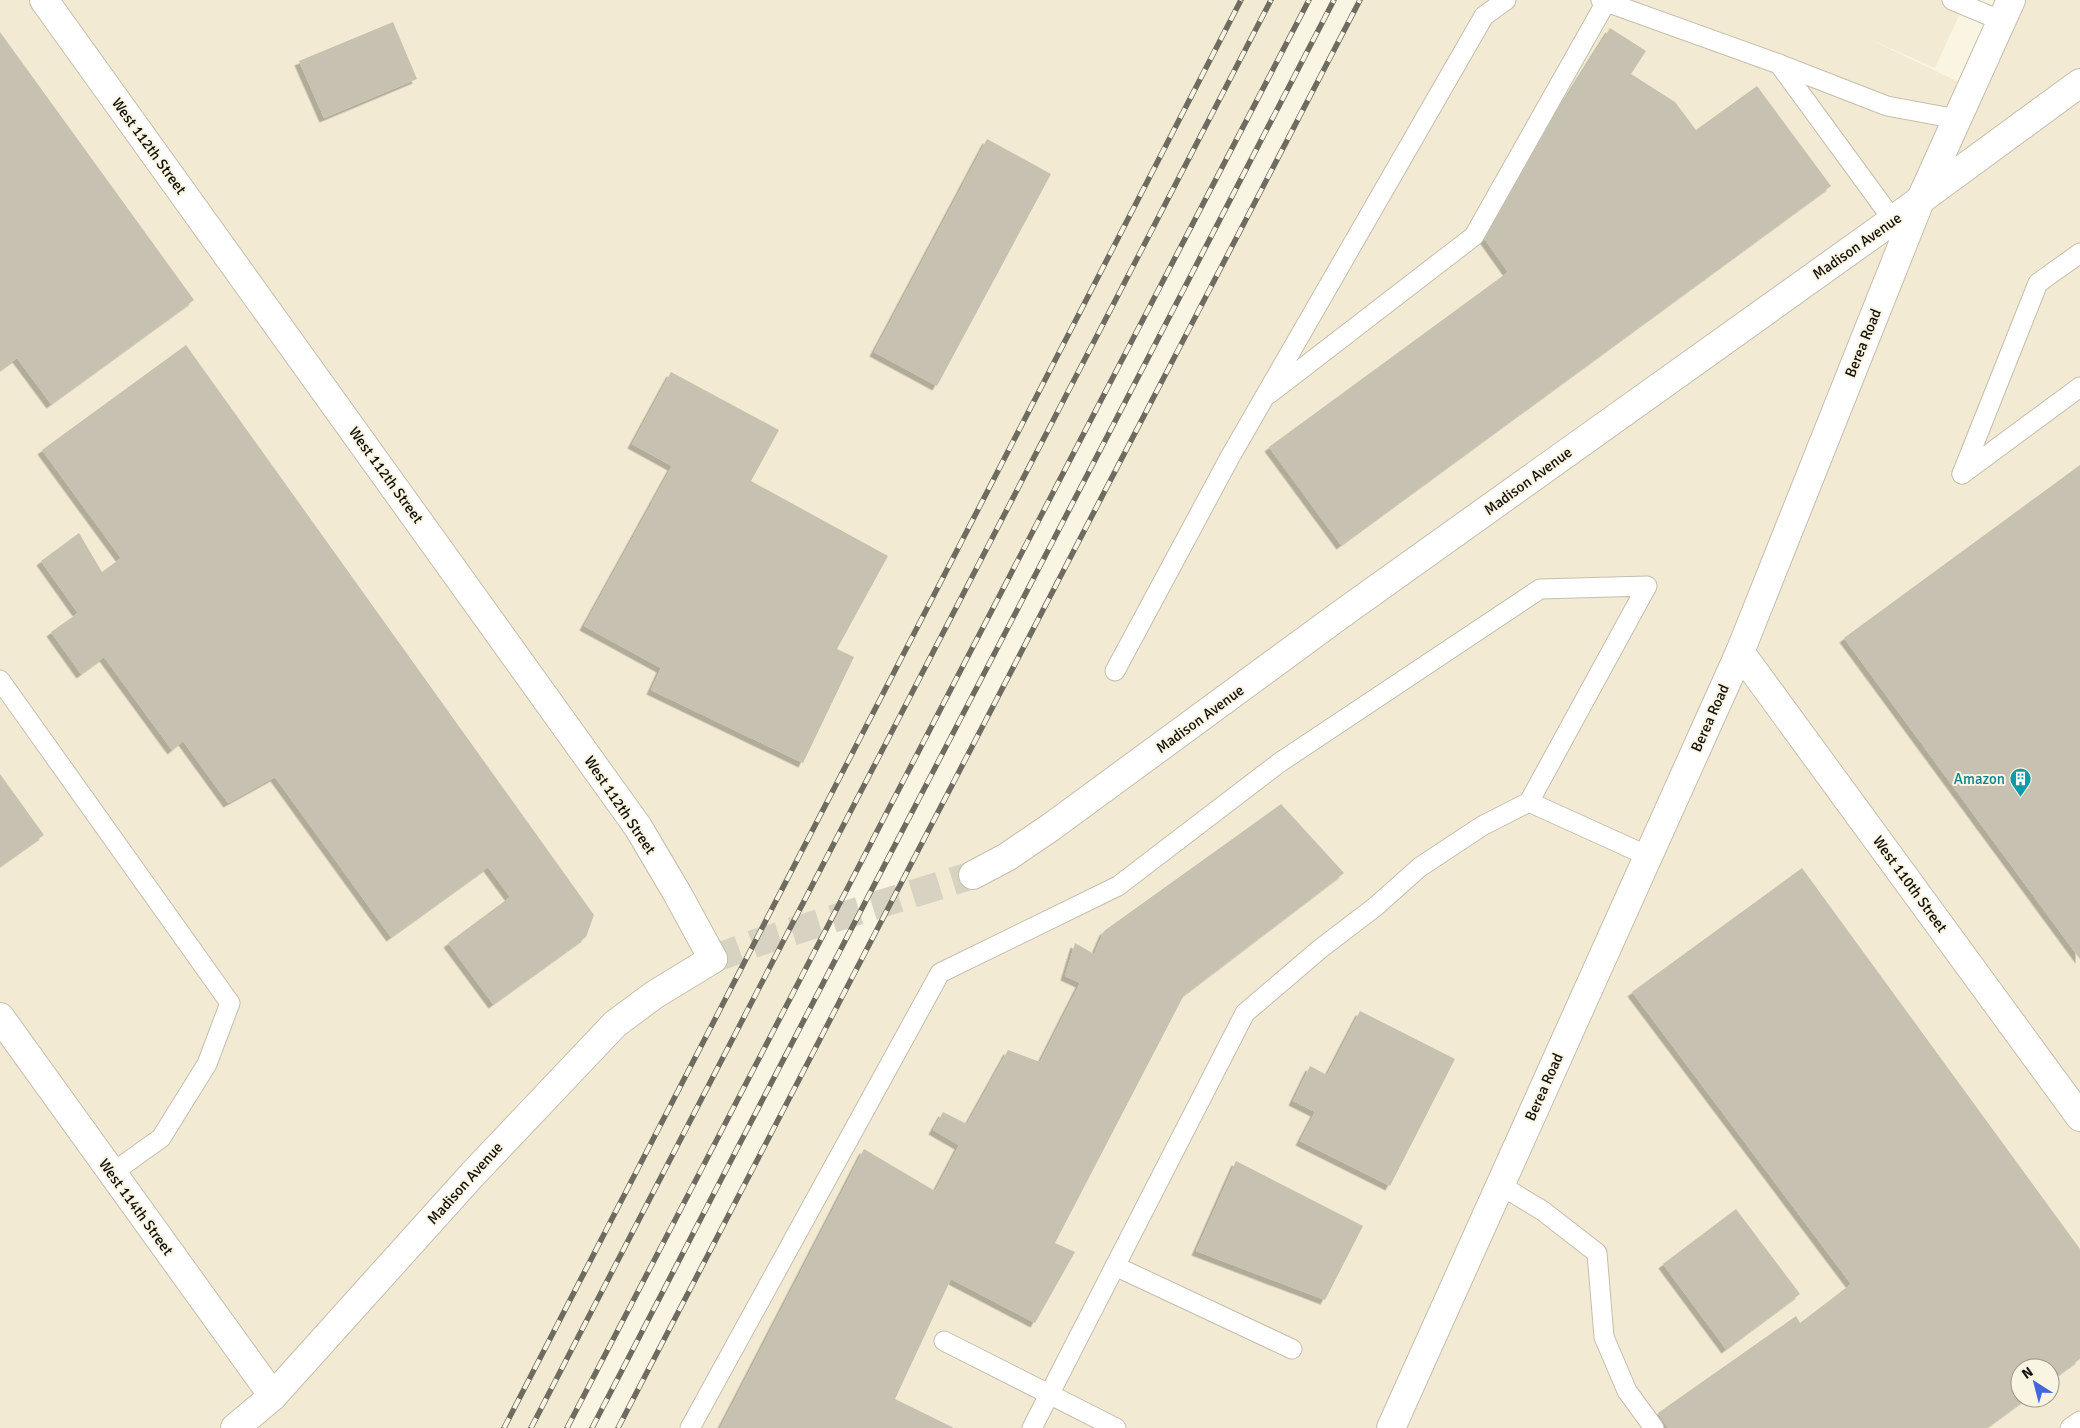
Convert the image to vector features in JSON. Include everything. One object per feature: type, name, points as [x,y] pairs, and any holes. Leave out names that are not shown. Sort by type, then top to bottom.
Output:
[{"type":"main road","name":"West 112th Street","points":[[44,0],[638,827],[713,959]]},
{"type":"main road","name":"Berea Road","points":[[1391,1428],[1740,652],[1920,201],[2006,10]]},
{"type":"main road","name":"Madison Avenue","points":[[973,875],[1007,857],[1051,828],[1340,616],[1920,201],[2080,83]]},
{"type":"main road","name":"West 110th Street","points":[[1740,652],[2080,1117]]},
{"type":"main road","name":"Madison Avenue","points":[[235,1428],[273,1396],[471,1176],[615,1024],[654,994],[713,959]]},
{"type":"main road","name":"West 114th Street","points":[[0,1018],[273,1396]]},
{"type":"lane","points":[[1115,670],[1230,456],[1484,16],[1506,0]]},
{"type":"lane","points":[[1952,0],[2006,10]]},
{"type":"lane","points":[[1262,400],[1474,236],[1603,1],[1779,64],[1887,106],[1957,119]]},
{"type":"lane","points":[[1779,64],[1893,220]]},
{"type":"lane","points":[[2080,253],[2038,284],[1962,474],[2080,387]]},
{"type":"lane","points":[[690,1428],[940,973],[1118,886],[1279,763],[1540,589],[1647,586],[1529,802],[1482,826],[1420,867],[1375,907],[1320,949],[1245,1013],[1032,1428]]},
{"type":"lane","points":[[0,680],[230,1003],[207,1064],[161,1138],[112,1173]]},
{"type":"lane","points":[[1529,802],[1648,856]]},
{"type":"lane","points":[[1500,1185],[1543,1211],[1597,1253],[1604,1337],[1627,1391],[1654,1428]]},
{"type":"lane","points":[[1115,1266],[1292,1349]]},
{"type":"lane","points":[[944,1341],[1116,1428]]},
{"type":"lane","points":[[2070,1428],[2080,1421]]},
{"type":"shaded area","points":[[0,0],[1309,0],[566,1428],[0,1428]]},
{"type":"shaded area","points":[[1360,0],[1966,0],[1935,68],[1867,38],[1971,88],[2011,0],[2080,0],[2080,1428],[618,1428]]},
{"type":"building","points":[[393,22],[417,79],[324,118],[299,61]]},
{"type":"building","points":[[1610,28],[1646,51],[1631,74],[1675,102],[1696,130],[1757,86],[1831,186],[1341,545],[1269,447],[1508,272],[1481,234]]},
{"type":"building","points":[[0,32],[194,300],[51,404],[17,358],[0,370]]},
{"type":"building","points":[[987,139],[1051,174],[937,386],[874,352]]},
{"type":"building","points":[[186,345],[594,915],[586,937],[493,1004],[448,943],[510,897],[488,867],[391,937],[275,777],[228,803],[183,741],[172,750],[104,657],[81,674],[51,632],[78,613],[41,561],[79,533],[102,572],[121,558],[42,450]]},
{"type":"building","points":[[671,372],[779,430],[751,481],[888,556],[837,649],[854,657],[803,763],[651,690],[661,668],[584,626],[672,466],[632,444]]},
{"type":"building","name":"Amazon","points":[[2080,465],[2080,959],[1844,638]]},
{"type":"building","points":[[0,774],[44,835],[0,866]]},
{"type":"building","points":[[1281,804],[1344,873],[1184,995],[1055,1243],[1075,1252],[1035,1323],[951,1279],[895,1399],[954,1428],[720,1428],[864,1149],[935,1191],[959,1145],[933,1130],[943,1112],[967,1124],[1008,1050],[1040,1062],[1080,983],[1065,976],[1075,943],[1094,954],[1104,931]]},
{"type":"building","points":[[1802,868],[2080,1249],[2080,1359],[2060,1374],[2060,1358],[2010,1358],[2010,1408],[2013,1408],[1986,1428],[1668,1428],[1658,1413],[1796,1316],[1800,1323],[1851,1284],[1632,992]]},
{"type":"building","points":[[1360,1011],[1455,1059],[1390,1186],[1300,1141],[1315,1112],[1293,1101],[1310,1066],[1327,1075]]},
{"type":"building","points":[[1236,1161],[1363,1226],[1325,1300],[1196,1251]]},
{"type":"building","points":[[1736,1209],[1800,1294],[1726,1349],[1663,1264]]},
{"type":"tunnel","points":[[713,959],[759,942],[973,875]]},
{"type":"railway","points":[[504,1428],[1241,0]]},
{"type":"railway","points":[[531,1428],[1271,0]]},
{"type":"railway","points":[[567,1428],[1309,0]]},
{"type":"railway","points":[[592,1428],[1334,0]]},
{"type":"railway","points":[[618,1428],[1360,0]]},
{"type":"place","name":"Amazon","points":[[2021,798]]}]
